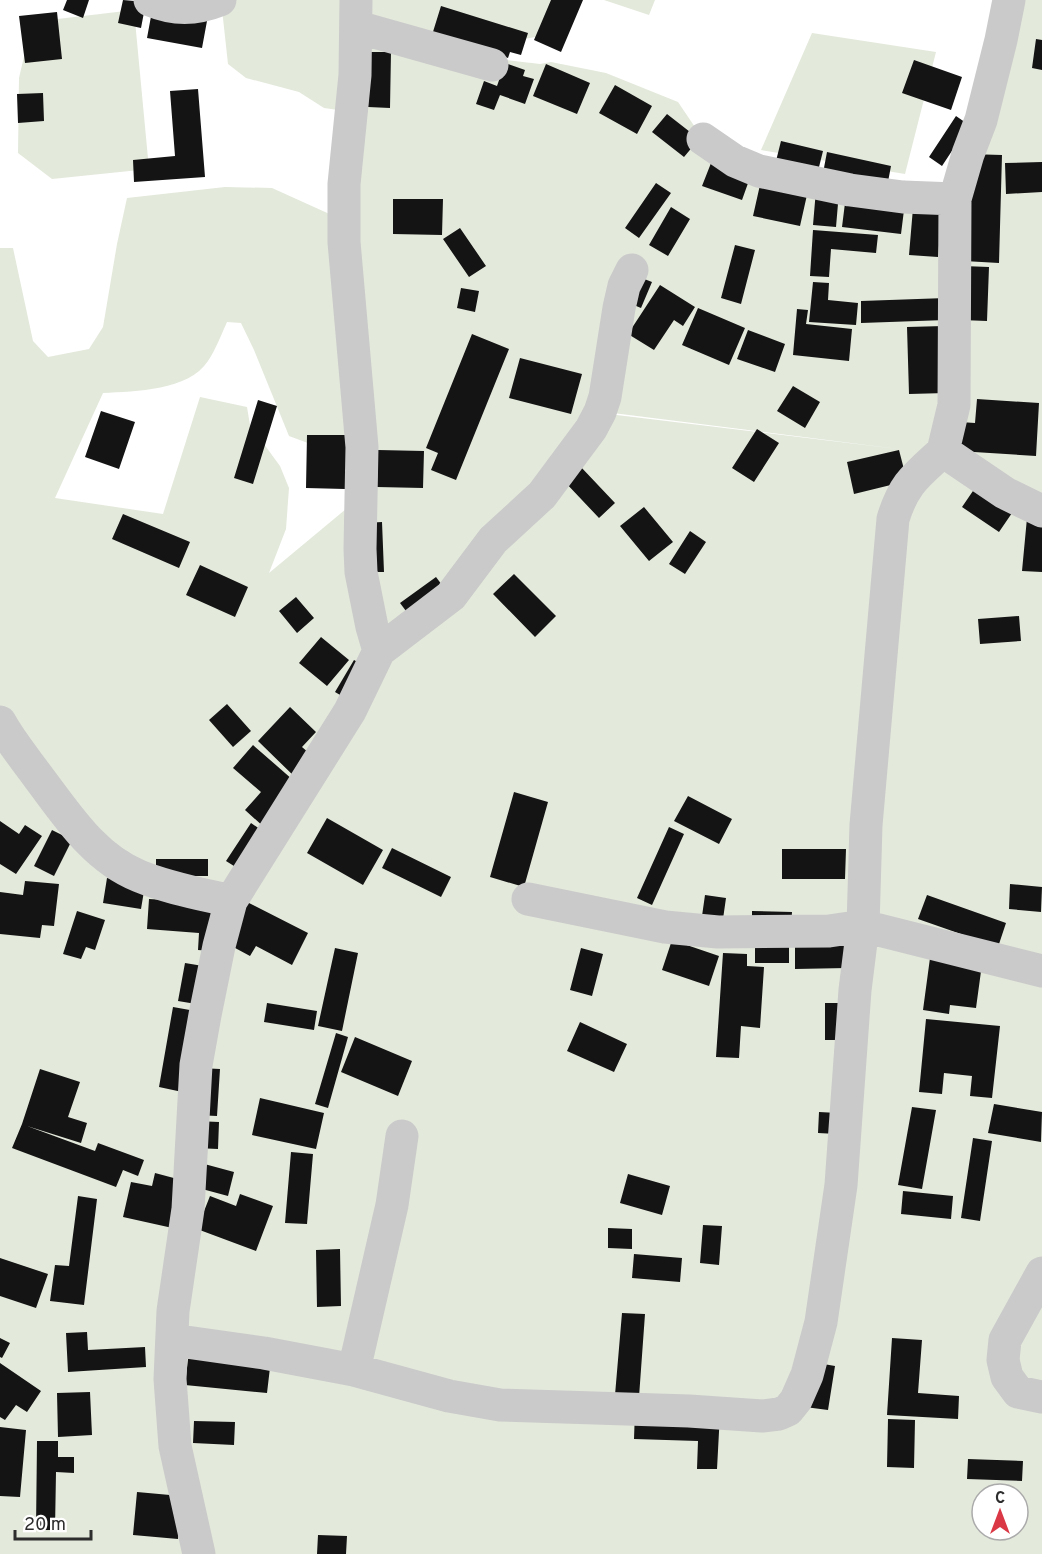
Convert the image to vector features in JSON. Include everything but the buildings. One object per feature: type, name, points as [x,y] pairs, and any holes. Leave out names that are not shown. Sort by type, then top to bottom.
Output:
[{"type":"street","points":[[150,0],[174,8],[206,6],[220,0]]},
{"type":"street","points":[[172,1341],[264,1353],[354,1370],[449,1396],[500,1404],[762,1416],[779,1414],[788,1410],[796,1400],[807,1375],[821,1322],[841,1185],[855,990],[863,926],[866,825],[893,519],[900,498],[911,480],[943,451],[954,405],[955,199],[981,120],[1009,0]]},
{"type":"street","points":[[379,651],[361,572],[362,447],[344,242],[344,184],[352,115],[356,13],[492,65]]},
{"type":"street","points":[[703,139],[735,161],[759,171],[850,190],[903,197],[955,199]]},
{"type":"street","points":[[199,1554],[175,1446],[170,1379],[173,1311],[188,1209],[196,1065],[219,946],[231,901],[344,720],[379,651],[451,596],[493,540],[543,495],[591,429],[605,397],[619,308],[624,286],[632,270]]},
{"type":"street","points":[[943,451],[1005,493],[1042,511]]},
{"type":"street","points":[[0,722],[8,736],[88,841],[112,862],[138,876],[231,901]]},
{"type":"street","points":[[528,899],[664,927],[718,932],[829,932],[863,926],[1042,971]]},
{"type":"street","points":[[354,1370],[392,1205],[402,1136]]},
{"type":"street","points":[[1042,1273],[1005,1341],[1003,1360],[1006,1377],[1018,1392],[1042,1397]]},
{"type":"shaded area","points":[[221,0],[568,0],[554,34],[492,44],[479,57],[540,64],[551,62],[606,73],[678,102],[703,139],[768,172],[850,191],[946,190],[980,118],[1005,0],[1042,0],[1042,1554],[197,1554],[175,1452],[169,1388],[171,1323],[186,1223],[195,1070],[200,1034],[193,1070],[183,1220],[169,1320],[165,1385],[172,1453],[195,1554],[0,1554],[0,248],[13,248],[33,341],[48,357],[89,349],[103,327],[127,198],[225,187],[272,188],[345,221],[343,180],[352,112],[324,108],[299,92],[246,78],[228,64]],"holes":[[[957,284],[951,446],[949,394]],[[227,322],[241,323],[289,436],[332,452],[367,452],[352,329],[369,452],[358,499],[269,573],[286,529],[289,488],[280,466],[250,425],[247,407],[200,397],[163,514],[55,498],[103,393],[160,388],[188,378],[208,361]],[[597,411],[906,450],[600,413],[543,485],[486,544],[451,600],[376,649],[356,616],[357,549],[357,615],[377,647],[449,598],[485,542],[539,482]]]},
{"type":"shaded area","points":[[604,0],[655,0],[649,15]]},
{"type":"shaded area","points":[[134,10],[149,169],[52,179],[18,153],[19,78],[32,22]]},
{"type":"shaded area","points":[[812,33],[936,52],[905,174],[761,150]]}]
